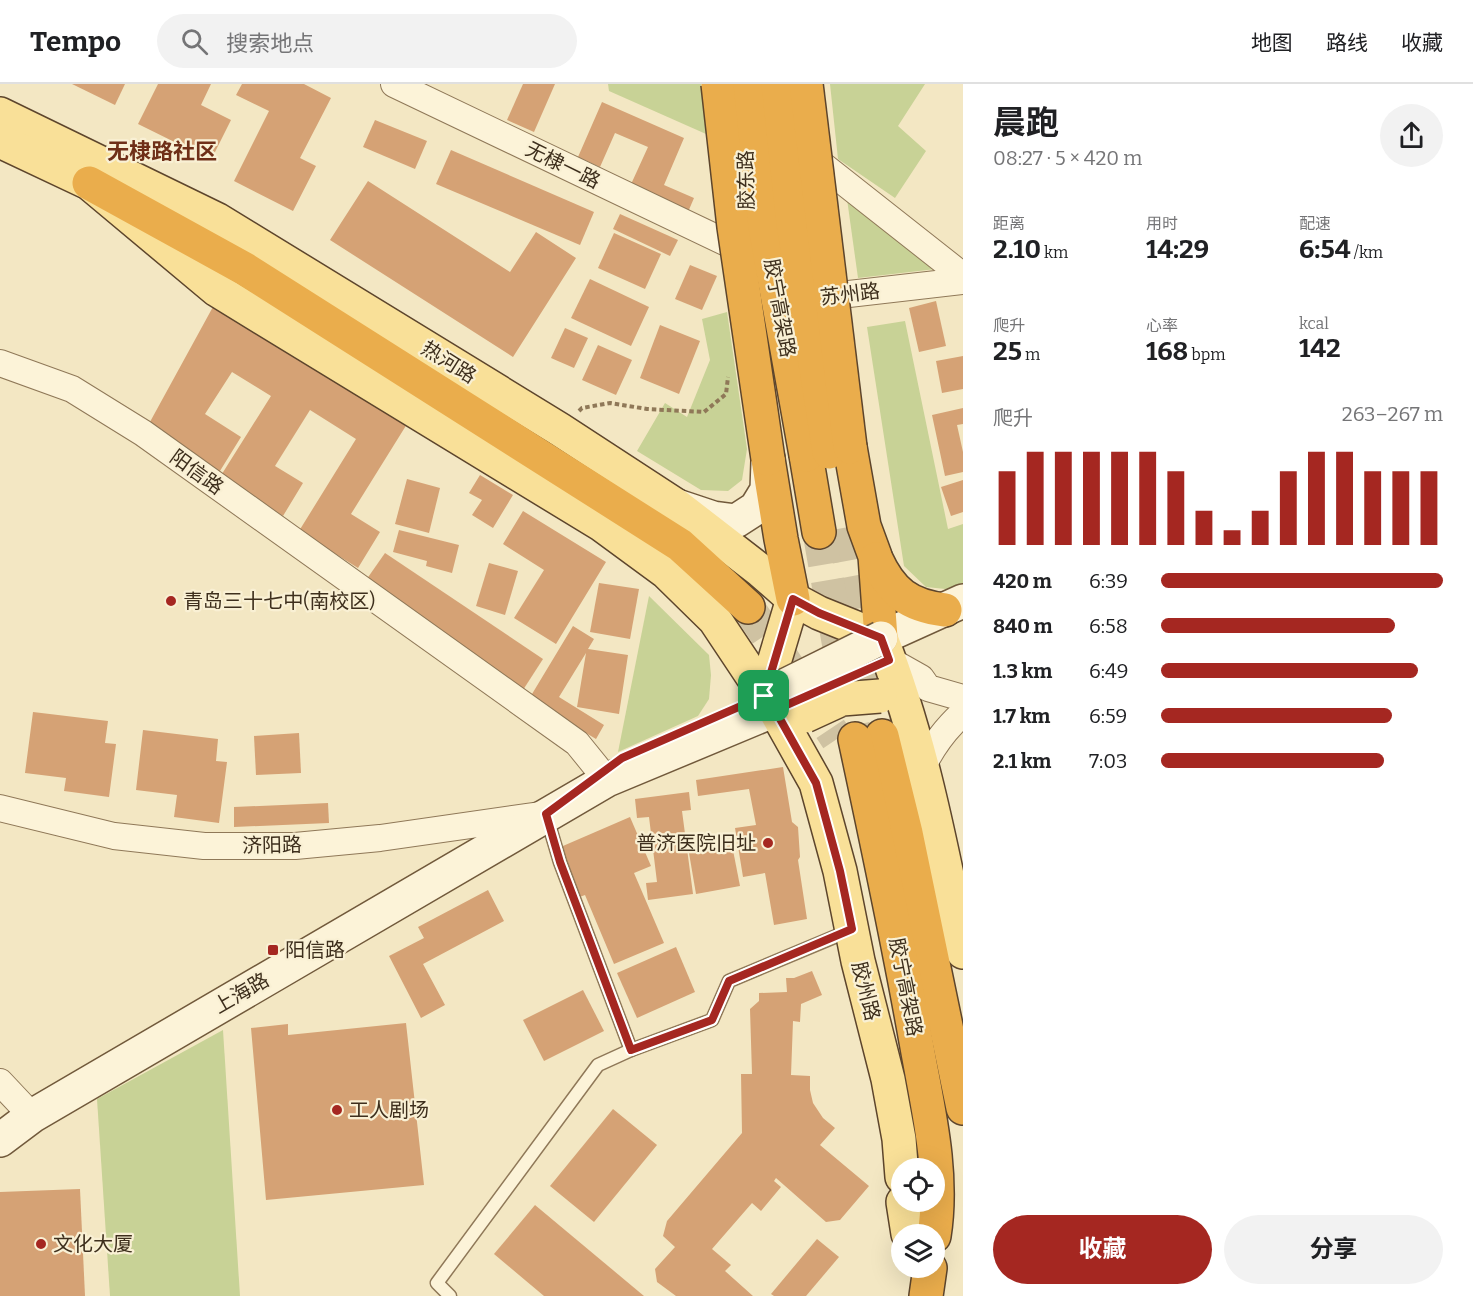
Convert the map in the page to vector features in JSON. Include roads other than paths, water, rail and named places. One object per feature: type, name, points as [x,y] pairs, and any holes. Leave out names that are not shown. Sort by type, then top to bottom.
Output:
[{"type":"highway","name":"胶宁高架路","points":[[778,84],[793,224],[828,452],[831,530]]},
{"type":"highway","points":[[806,84],[828,452],[864,526],[884,577],[900,594],[924,608],[957,612]]},
{"type":"highway","name":"胶宁高架路","points":[[738,89],[765,227],[828,452]]},
{"type":"highway","points":[[738,89],[734,227],[780,539],[793,599]]},
{"type":"highway","points":[[89,183],[245,269],[680,545],[748,607]]},
{"type":"highway","points":[[875,556],[885,649]]},
{"type":"highway","name":"胶宁高架路","points":[[871,733],[872,819],[902,964],[936,1159],[938,1214],[936,1224]]},
{"type":"highway","name":"胶宁高架路","points":[[871,733],[906,833],[963,1108]]},
{"type":"highway","points":[[926,1296],[929,1278]]},
{"type":"main road","name":"热河路","points":[[0,114],[218,220],[559,429],[677,506],[761,571],[793,599],[885,649]]},
{"type":"main road","points":[[0,141],[89,183],[217,290],[602,525],[666,572],[715,620],[785,716]]},
{"type":"main road","points":[[785,716],[793,599]]},
{"type":"main road","points":[[871,733],[885,649]]},
{"type":"main road","points":[[785,716],[842,699],[880,696],[895,702],[871,733]]},
{"type":"main road","name":"胶州路","points":[[785,716],[816,783],[840,871],[888,1079],[900,1158]]},
{"type":"main road","points":[[871,733],[922,768],[955,874],[963,952]]},
{"type":"main road","points":[[915,1278],[918,1296]]},
{"type":"street","name":"无棣一路","points":[[394,84],[731,245]]},
{"type":"street","name":"胶东路","points":[[731,245],[750,214],[738,89]]},
{"type":"street","points":[[738,89],[963,276]]},
{"type":"street","name":"苏州路","points":[[731,245],[736,308],[963,281]]},
{"type":"street","name":"阳信路","points":[[0,363],[72,389],[143,434],[577,743],[604,777]]},
{"type":"street","points":[[677,506],[713,518],[736,521],[756,508],[767,490],[768,459]]},
{"type":"street","name":"上海路","points":[[0,1140],[32,1116],[546,814],[604,777],[622,758],[785,716],[885,649],[957,612]]},
{"type":"street","points":[[885,649],[921,678],[928,687],[963,698]]},
{"type":"street","points":[[922,768],[932,748],[951,723],[963,713]]},
{"type":"street","name":"济阳路","points":[[0,808],[114,836],[216,846],[295,846],[358,840],[546,814]]},
{"type":"street","points":[[0,1082],[32,1116]]},
{"type":"lane","points":[[546,814],[560,862],[631,1050]]},
{"type":"lane","points":[[450,1296],[436,1283],[598,1065],[631,1050],[712,1020],[729,981],[852,929]]},
{"type":"tunnel","points":[[843,528],[882,736]]},
{"type":"tunnel","points":[[819,532],[855,739]]},
{"type":"tunnel","points":[[748,607],[837,739]]},
{"type":"place","name":"青岛三十七中(南校区)","points":[[171,601]]},
{"type":"place","name":"普济医院旧址","points":[[768,843]]},
{"type":"place","name":"阳信路","points":[[273,950]]},
{"type":"place","name":"工人剧场","points":[[337,1110]]},
{"type":"place","name":"文化大厦","points":[[41,1244]]},
{"type":"district","name":"无棣路社区","points":[[162,151]]}]
